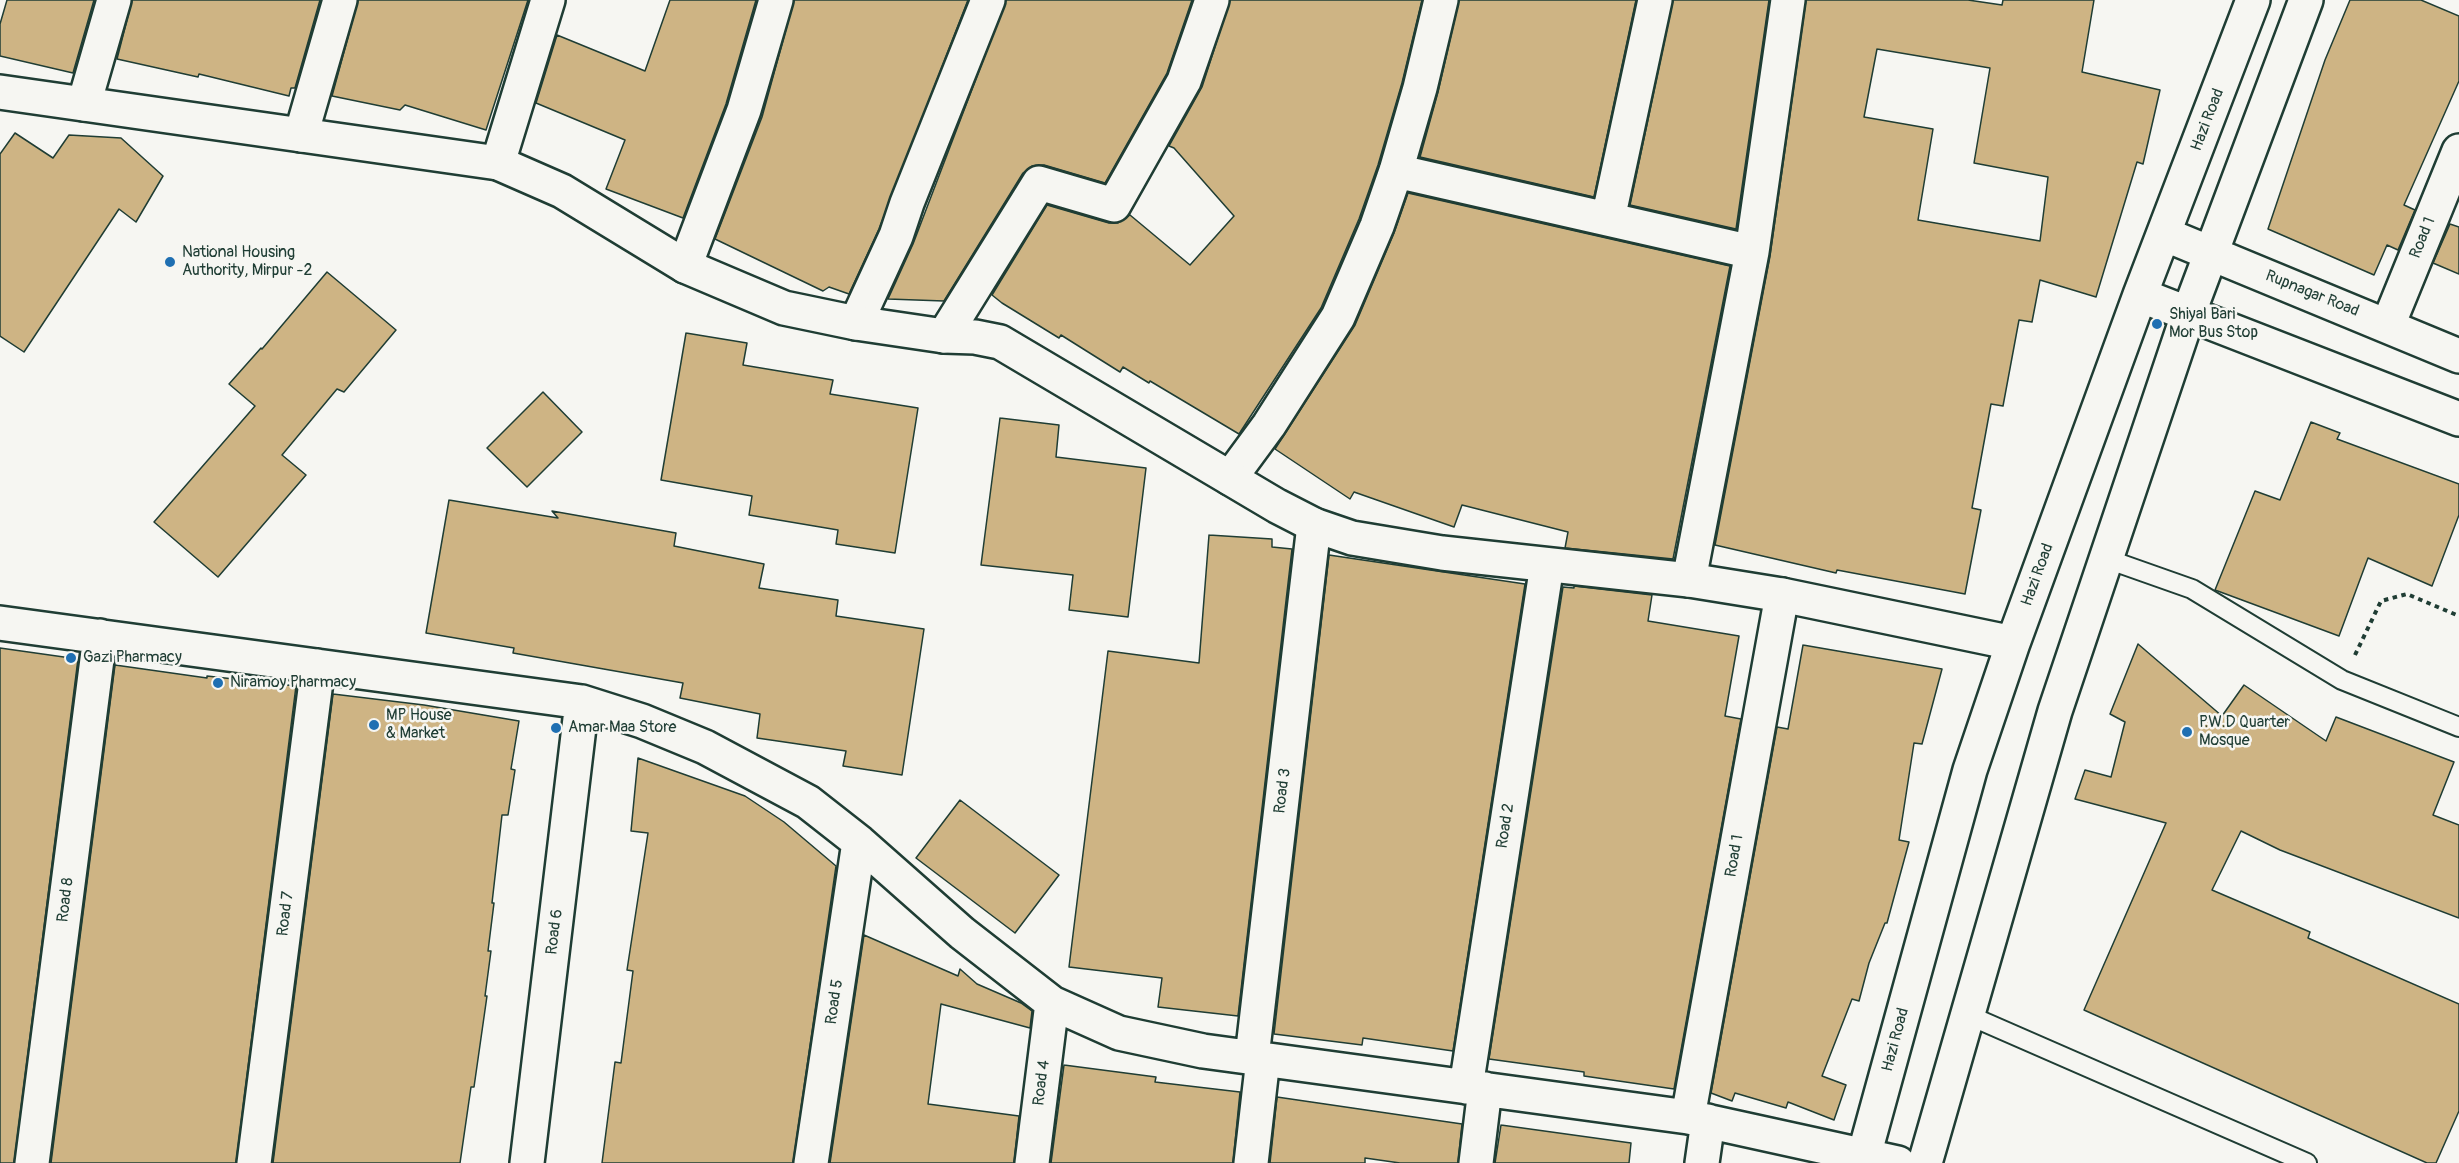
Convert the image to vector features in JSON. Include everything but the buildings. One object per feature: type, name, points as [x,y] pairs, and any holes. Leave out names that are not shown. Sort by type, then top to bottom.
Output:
[{"type":"street","points":[[84,104],[114,0]]},
{"type":"street","points":[[302,135],[340,0]]},
{"type":"street","points":[[498,163],[548,0]]},
{"type":"street","points":[[686,266],[744,110],[776,0]]},
{"type":"street","points":[[856,323],[896,236],[906,203],[988,0]]},
{"type":"street","points":[[944,336],[1039,183],[1114,205],[1184,81],[1212,0]]},
{"type":"street","points":[[1230,478],[1269,425],[1338,317],[1377,226],[1396,171],[1442,0]]},
{"type":"street","points":[[1608,219],[1655,0]]},
{"type":"street","points":[[1689,580],[1752,252],[1788,0]]},
{"type":"street","name":"Hazi Road","points":[[1862,1159],[1970,770],[2013,643],[2140,295],[2253,0]]},
{"type":"street","points":[[1925,1163],[2055,711],[2189,312],[2306,0]]},
{"type":"street","points":[[0,92],[498,163],[562,191],[686,266],[784,308],[856,323],[1000,342],[1314,525],[1352,538],[1442,553],[1689,580],[1782,595],[2013,643]]},
{"type":"street","name":"Road 1","points":[[2388,325],[2459,151]]},
{"type":"street","points":[[1396,171],[1752,252]]},
{"type":"street","name":"Rupnagar Road","points":[[2164,234],[2459,356]]},
{"type":"street","points":[[2140,295],[2189,312],[2459,419]]},
{"type":"street","name":"Road 3","points":[[1251,1163],[1257,1058],[1314,525]]},
{"type":"street","name":"Road 2","points":[[1476,1163],[1475,1088],[1547,565]]},
{"type":"street","name":"Road 1","points":[[1702,1163],[1698,1119],[1782,595]]},
{"type":"street","points":[[0,623],[582,702],[642,721],[705,747],[808,802],[859,842],[962,933],[1052,1003],[1119,1033],[1203,1051],[1698,1119],[1862,1159],[1898,1163]]},
{"type":"street","name":"Road 8","points":[[33,1163],[100,636]]},
{"type":"street","name":"Road 7","points":[[254,1163],[318,666]]},
{"type":"street","name":"Road 6","points":[[527,1163],[582,702]]},
{"type":"street","name":"Road 5","points":[[811,1163],[859,842]]},
{"type":"street","name":"Road 4","points":[[1032,1163],[1052,1003]]},
{"type":"lane","points":[[2107,559],[2192,589],[2342,680],[2459,728]]},
{"type":"lane","points":[[1968,1015],[2307,1163]]},
{"type":"path","points":[[2342,680],[2380,601],[2407,594],[2458,615],[2459,609]]},
{"type":"place","name":"National Housing Authority, Mirpur -2","points":[[170,262]]},
{"type":"place","name":"Shiyal Bari Mor Bus Stop","points":[[2157,324]]},
{"type":"place","name":"Gazi Pharmacy","points":[[71,658]]},
{"type":"place","name":"Niramoy Pharmacy","points":[[218,683]]},
{"type":"place","name":"MP House & Market","points":[[374,725]]},
{"type":"place","name":"Amar Maa Store","points":[[556,728]]},
{"type":"place","name":"P.W.D Quarter Mosque","points":[[2187,732]]}]
